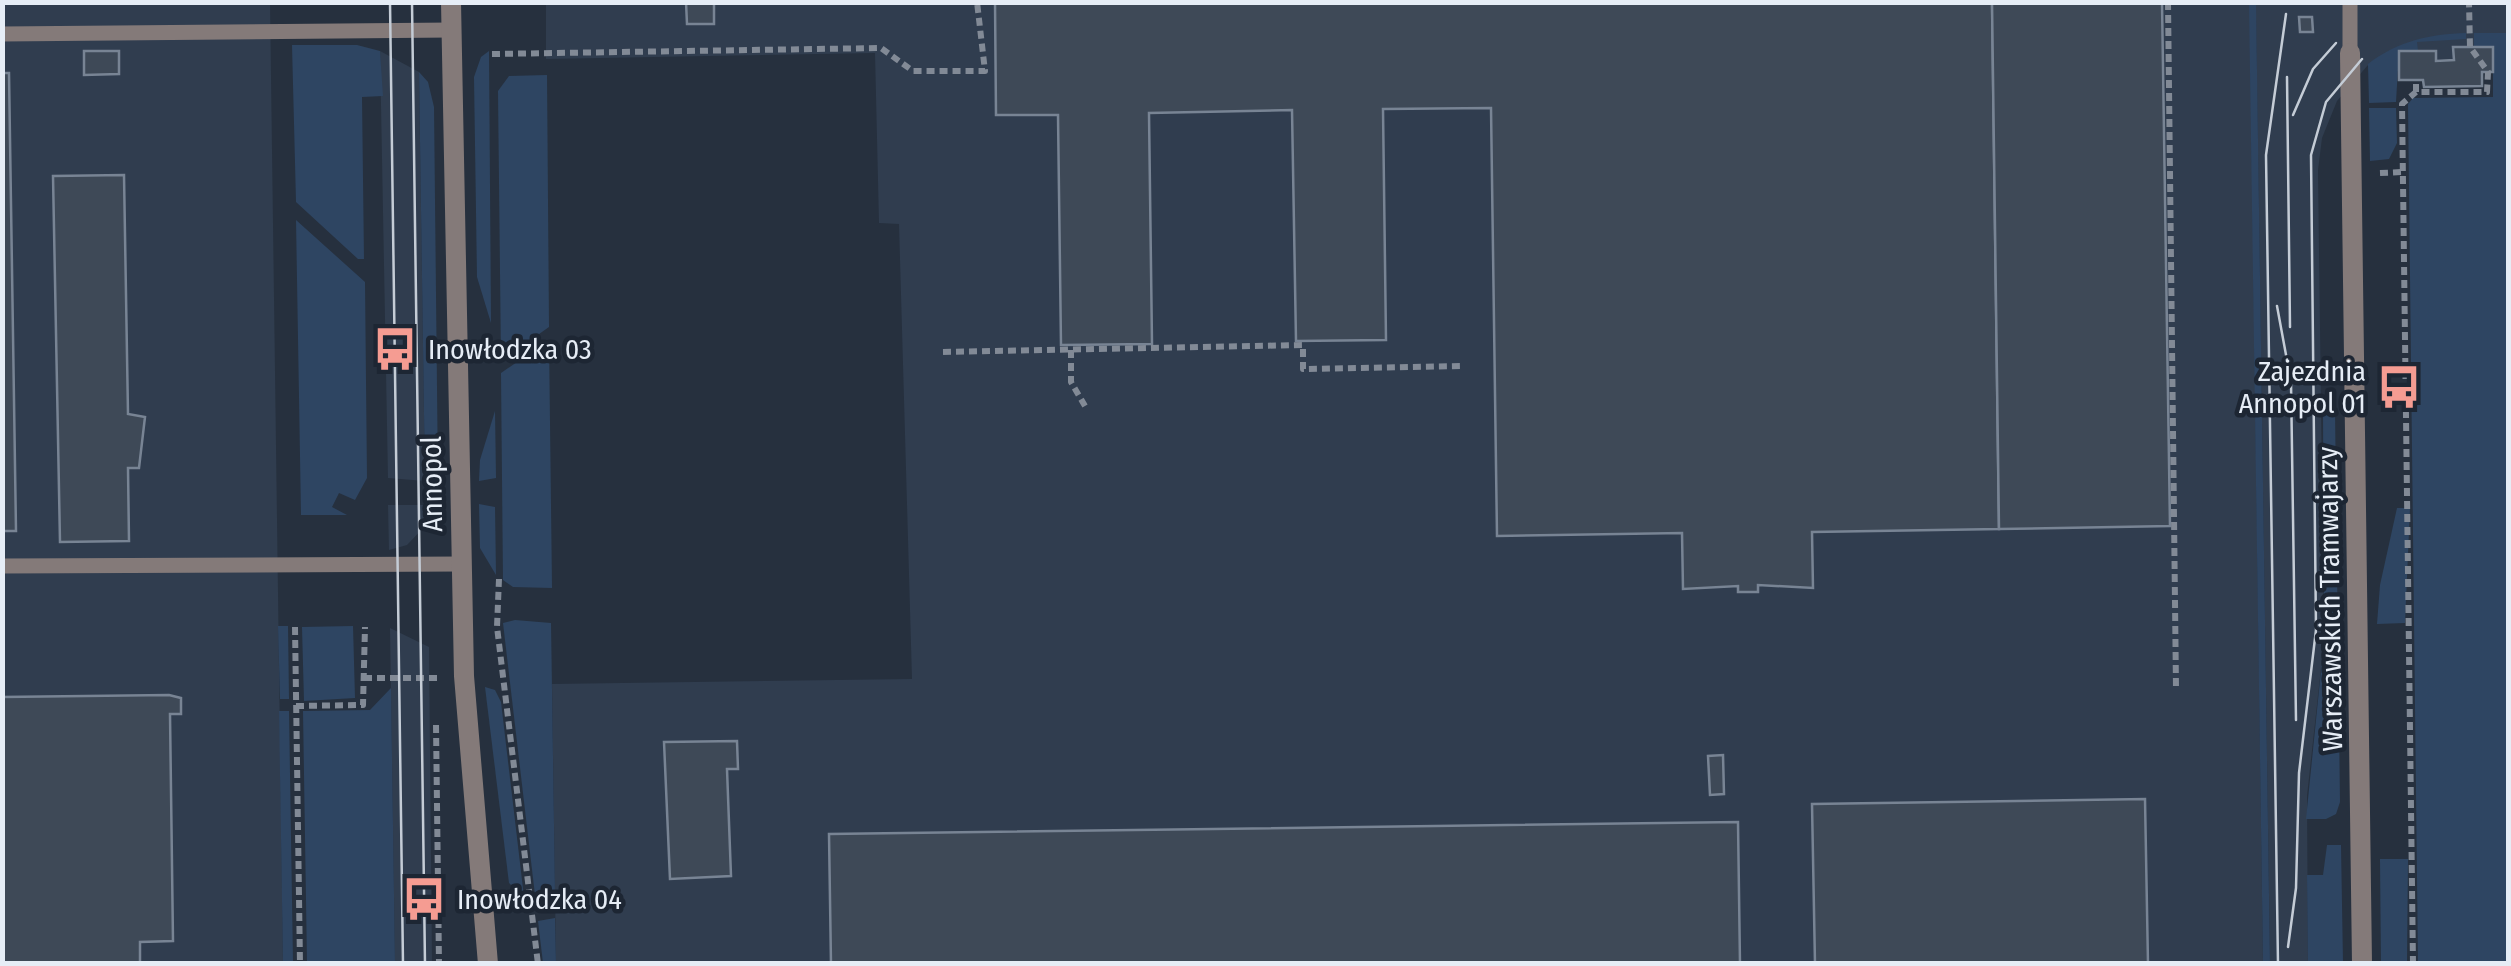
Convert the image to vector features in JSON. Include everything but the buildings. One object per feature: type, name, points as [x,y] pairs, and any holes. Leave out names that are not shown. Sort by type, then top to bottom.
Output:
[{"type":"street","name":"Annopol","points":[[452,2],[467,744],[488,964]]},
{"type":"street","name":"Warszawskich Tramwajarzy","points":[[2350,53],[2362,964]]},
{"type":"lane","points":[[2350,2],[2350,53]]},
{"type":"lane","points":[[2,34],[452,30]]},
{"type":"lane","points":[[2,566],[461,564]]},
{"type":"path","points":[[492,54],[881,48],[913,72],[986,72],[977,2]]},
{"type":"path","points":[[2168,2],[2176,688]]},
{"type":"path","points":[[2413,964],[2402,104],[2416,92],[2488,92],[2488,72],[2470,47],[2469,2]]},
{"type":"path","points":[[2416,80],[2416,92]]},
{"type":"path","points":[[943,352],[1304,346],[1304,370],[1461,366]]},
{"type":"path","points":[[1070,350],[1071,382],[1085,406]]},
{"type":"path","points":[[500,579],[497,627],[538,964]]},
{"type":"path","points":[[296,706],[364,705],[365,626]]},
{"type":"path","points":[[296,627],[300,964]]},
{"type":"path","points":[[436,679],[436,694]]},
{"type":"path","points":[[436,710],[439,964]]},
{"type":"shaded area","points":[[2,3],[270,3],[283,963],[3,963]]},
{"type":"shaded area","points":[[546,3],[2508,3],[2508,109],[2493,107],[2493,72],[2482,73],[2482,86],[2424,87],[2423,80],[2399,80],[2399,71],[2369,71],[2368,65],[2337,101],[2322,138],[2318,170],[2324,641],[2307,796],[2308,963],[2270,963],[2256,19],[2250,18],[2263,963],[556,963],[552,684],[912,679],[899,224],[879,223],[875,53],[546,59]]},
{"type":"shaded area","points":[[2249,3],[2256,3],[2270,964],[2263,963]]},
{"type":"shaded area","points":[[2466,33],[2466,39],[2417,42],[2418,51],[2399,51],[2396,102],[2369,103],[2368,64],[2415,40]]},
{"type":"shaded area","points":[[2474,33],[2508,33],[2508,963],[2418,963],[2408,104],[2413,98],[2493,97],[2493,48],[2474,47]]},
{"type":"shaded area","points":[[292,45],[357,45],[380,51],[383,96],[362,97],[364,259],[358,259],[296,202]]},
{"type":"shaded area","points":[[380,51],[419,72],[425,481],[388,478]]},
{"type":"shaded area","points":[[489,51],[491,323],[477,277],[474,77],[481,57]]},
{"type":"shaded area","points":[[419,72],[428,82],[434,107],[438,481],[425,481]]},
{"type":"shaded area","points":[[547,75],[549,327],[501,361],[498,91],[509,76]]},
{"type":"shaded area","points":[[2369,108],[2396,108],[2397,143],[2389,159],[2370,161]]},
{"type":"shaded area","points":[[296,220],[365,282],[367,478],[355,500],[339,493],[332,507],[347,515],[301,515]]},
{"type":"shaded area","points":[[549,340],[552,588],[513,587],[503,580],[501,373]]},
{"type":"shaded area","points":[[2323,410],[2335,410],[2340,802],[2336,814],[2326,819],[2306,819],[2324,641]]},
{"type":"shaded area","points":[[495,411],[496,478],[479,481],[480,460]]},
{"type":"shaded area","points":[[479,504],[495,507],[496,575],[480,548]]},
{"type":"shaded area","points":[[388,505],[426,505],[427,524],[407,545],[389,550]]},
{"type":"shaded area","points":[[2397,508],[2410,508],[2405,623],[2377,624],[2380,585]]},
{"type":"shaded area","points":[[503,623],[551,623],[555,892],[535,895]]},
{"type":"shaded area","points":[[278,626],[288,626],[289,699],[280,699]]},
{"type":"shaded area","points":[[353,626],[355,698],[304,701],[302,627]]},
{"type":"shaded area","points":[[390,628],[429,647],[432,963],[395,963]]},
{"type":"shaded area","points":[[485,687],[495,690],[501,702],[524,897],[509,883]]},
{"type":"shaded area","points":[[391,688],[395,963],[307,963],[303,711],[370,710]]},
{"type":"shaded area","points":[[279,711],[289,711],[293,963],[283,963]]},
{"type":"shaded area","points":[[2327,845],[2341,845],[2343,963],[2308,963],[2307,875],[2323,875]]},
{"type":"shaded area","points":[[2380,859],[2408,859],[2407,963],[2381,963]]},
{"type":"shaded area","points":[[555,918],[556,963],[543,963],[538,921]]},
{"type":"tram line","points":[[390,2],[403,964]]},
{"type":"tram line","points":[[412,2],[425,964]]},
{"type":"tram line","points":[[2278,964],[2266,155],[2286,14]]},
{"type":"tram line","points":[[2293,115],[2313,69],[2336,43]]},
{"type":"tram line","points":[[2288,947],[2296,888],[2299,773],[2316,630],[2311,155],[2326,102],[2362,59]]},
{"type":"tram line","points":[[2287,77],[2290,327]]},
{"type":"tram line","points":[[2277,306],[2291,382],[2296,720]]},
{"type":"place","name":"Inowłodzka 03","points":[[395,349]]},
{"type":"place","name":"Zajezdnia Annopol 01","points":[[2399,387]]},
{"type":"place","name":"Inowłodzka 04","points":[[424,899]]}]
